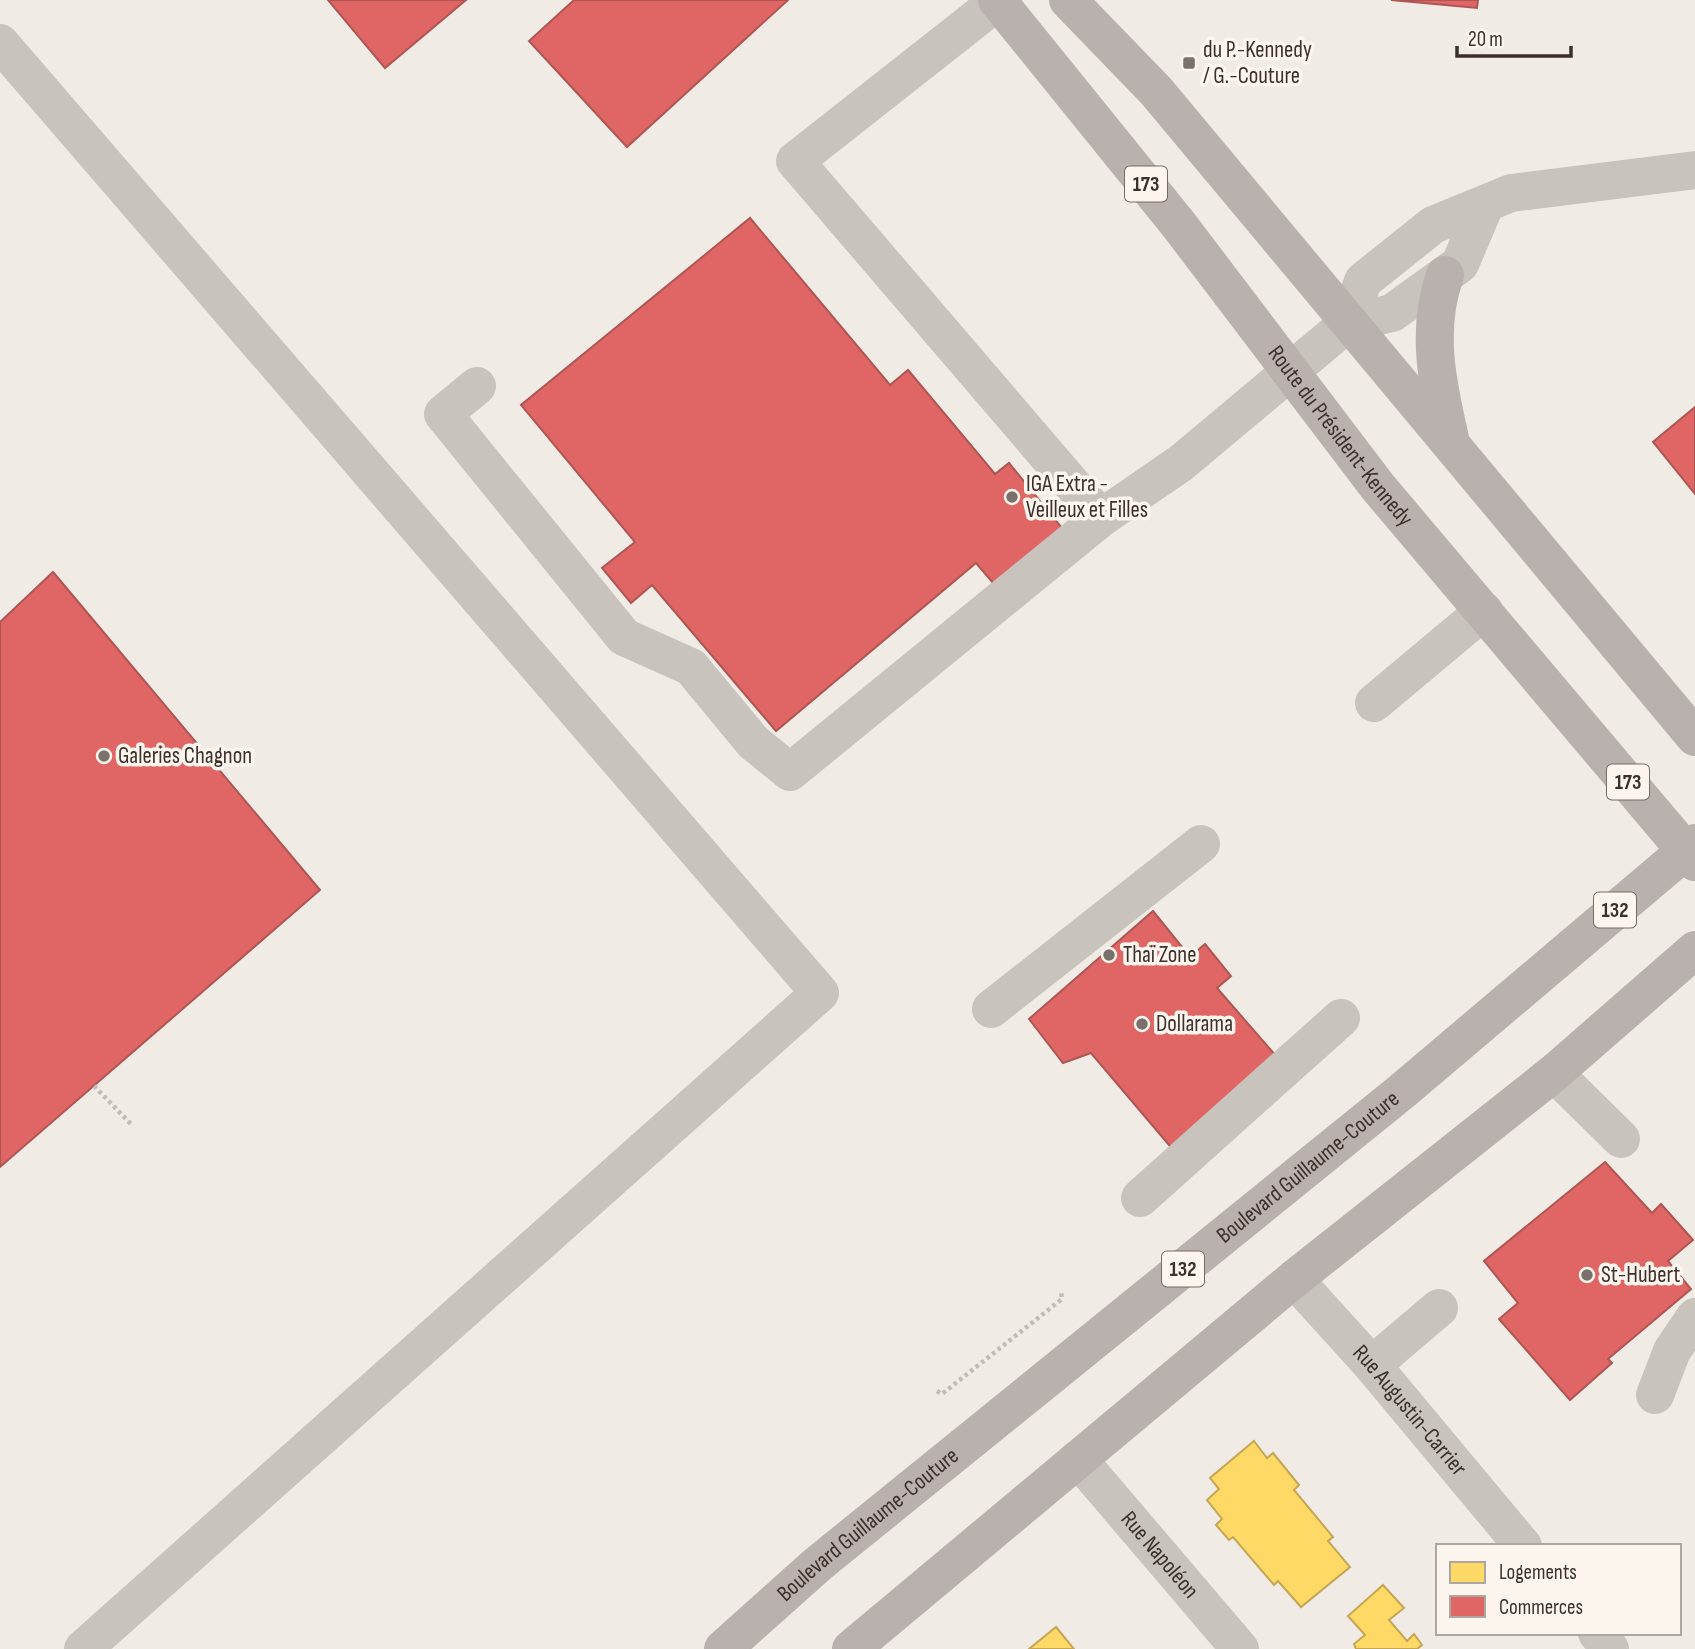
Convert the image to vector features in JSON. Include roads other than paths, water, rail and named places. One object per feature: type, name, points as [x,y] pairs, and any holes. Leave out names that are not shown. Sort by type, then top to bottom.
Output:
[{"type":"main road","points":[[1068,0],[1156,91],[1695,737]]},
{"type":"main road","name":"Route du Président-Kennedy","points":[[997,1],[1179,225],[1378,487],[1692,852]]},
{"type":"main road","points":[[1445,275],[1434,312],[1433,354],[1452,449]]},
{"type":"main road","name":"Boulevard Guillaume-Couture","points":[[723,1649],[818,1564],[1401,1092],[1692,852]]},
{"type":"main road","points":[[865,1644],[1078,1459],[1294,1279],[1554,1073],[1695,950]]},
{"type":"street","points":[[997,1],[795,161],[1101,518]]},
{"type":"street","points":[[0,43],[820,993],[83,1649]]},
{"type":"street","points":[[1348,323],[1363,281],[1433,225],[1511,193],[1695,170]]},
{"type":"street","points":[[477,386],[443,414],[624,638],[691,667],[753,742],[790,772],[1101,518],[1181,463],[1348,323],[1392,313],[1460,264],[1485,205]]},
{"type":"street","points":[[1374,703],[1484,611]]},
{"type":"street","points":[[991,1009],[1201,844]]},
{"type":"street","points":[[1140,1198],[1341,1018]]},
{"type":"street","points":[[1554,1073],[1621,1139]]},
{"type":"street","name":"Rue Augustin-Carrier","points":[[1294,1279],[1372,1365],[1521,1544]]},
{"type":"street","points":[[1372,1365],[1439,1308]]},
{"type":"street","points":[[1655,1395],[1672,1351],[1695,1317]]},
{"type":"street","name":"Rue Napoléon","points":[[1078,1459],[1240,1649]]},
{"type":"street","points":[[1599,1635],[1610,1649]]},
{"type":"place","name":"du P.-Kennedy / G.-Couture","points":[[1189,63]]},
{"type":"place","name":"IGA Extra - Veilleux et Filles","points":[[1012,497]]},
{"type":"place","name":"Galeries Chagnon","points":[[104,756]]},
{"type":"place","name":"Thaï Zone","points":[[1109,955]]},
{"type":"place","name":"Dollarama","points":[[1142,1024]]},
{"type":"place","name":"St-Hubert","points":[[1587,1275]]}]
